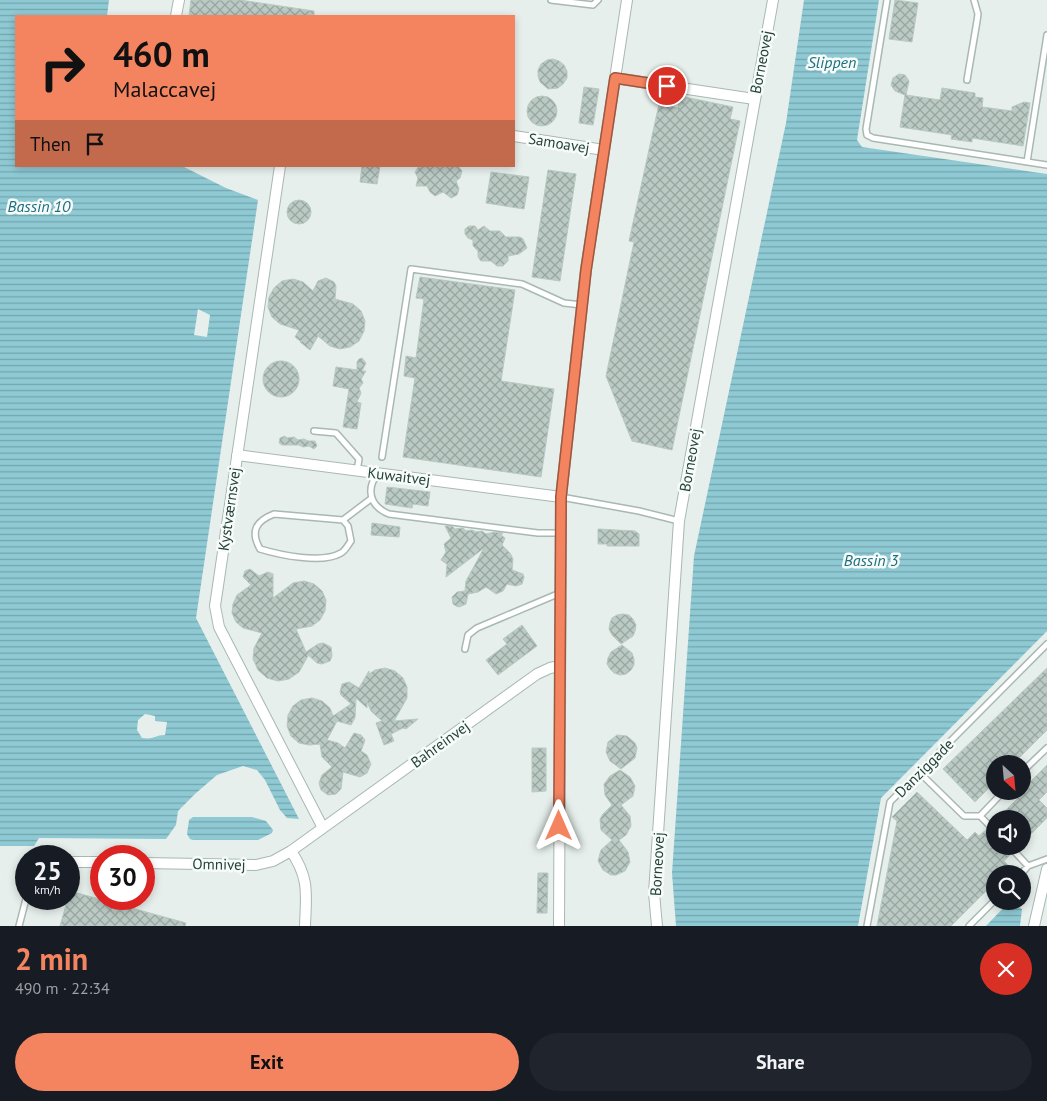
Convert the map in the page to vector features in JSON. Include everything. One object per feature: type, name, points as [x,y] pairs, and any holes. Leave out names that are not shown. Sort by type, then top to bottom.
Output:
[{"type":"street","points":[[176,15],[179,0]]},
{"type":"street","points":[[559,926],[561,497],[586,270],[627,0]]},
{"type":"street","name":"Borneovej","points":[[657,926],[654,893],[679,521],[773,0]]},
{"type":"street","points":[[615,78],[754,99]]},
{"type":"street","name":"Samoavej","points":[[515,136],[604,150]]},
{"type":"street","name":"Kystværnsvej","points":[[280,167],[215,606],[219,627],[323,828]]},
{"type":"street","name":"Kuwaitvej","points":[[237,455],[561,497]]},
{"type":"street","name":"Bahreinvej","points":[[323,828],[537,674],[560,666]]},
{"type":"street","name":"Omnivej","points":[[155,863],[256,865],[273,861],[291,851],[323,828]]},
{"type":"street","points":[[291,851],[304,873],[306,886],[305,926]]},
{"type":"street","points":[[1034,926],[1045,887],[1047,869]]},
{"type":"lane","points":[[551,0],[593,5],[598,0]]},
{"type":"lane","points":[[887,0],[866,129],[868,135],[873,138],[1047,165]]},
{"type":"lane","points":[[967,80],[978,14],[974,0]]},
{"type":"lane","points":[[1027,162],[1045,58],[1047,35]]},
{"type":"lane","points":[[382,457],[412,269],[522,284],[564,303],[582,305]]},
{"type":"lane","points":[[314,431],[336,433],[358,459],[358,470]]},
{"type":"lane","points":[[383,474],[373,481],[371,486],[372,498],[379,510],[388,514],[538,533],[561,533]]},
{"type":"lane","points":[[561,497],[640,511],[679,521]]},
{"type":"lane","points":[[343,520],[348,526],[350,541],[343,552],[332,557],[321,558],[272,553],[260,549],[254,539],[256,528],[264,518],[274,514],[343,520],[372,498]]},
{"type":"lane","points":[[465,649],[468,635],[477,628],[561,593]]},
{"type":"lane","name":"Danziggade","points":[[867,926],[890,802],[1047,644]]},
{"type":"lane","points":[[1031,763],[1047,748]]},
{"type":"lane","points":[[920,773],[964,816],[980,816],[986,822]]},
{"type":"lane","points":[[980,816],[995,800]]},
{"type":"lane","points":[[1018,855],[1027,865]]},
{"type":"lane","points":[[1031,865],[1047,859]]},
{"type":"lane","points":[[969,926],[986,909]]},
{"type":"lane","points":[[19,926],[23,910]]},
{"type":"water","name":"Bassin 10","points":[[0,0],[109,0],[107,15],[15,15],[15,167],[184,167],[226,188],[258,200],[196,618],[299,819],[287,818],[280,810],[265,780],[257,770],[243,766],[217,775],[196,793],[178,811],[176,825],[166,839],[39,838],[35,845],[0,846]],"holes":[[[198,309],[210,315],[207,337],[194,335]],[[145,714],[155,716],[155,721],[167,722],[165,735],[142,738],[137,730],[138,720]]]},
{"type":"water","name":"Bassin 3","points":[[804,0],[879,0],[857,140],[862,147],[1047,174],[1047,631],[881,798],[858,926],[676,926],[672,873],[694,556],[786,123]]},
{"type":"water","points":[[193,817],[252,817],[266,821],[273,830],[272,833],[258,840],[193,840],[187,834],[189,820]]},
{"type":"water","points":[[1001,910],[1022,910],[1020,926],[986,926]]},
{"type":"building","points":[[191,0],[240,0],[314,11],[314,15],[189,15]]},
{"type":"building","points":[[895,0],[918,3],[912,42],[889,39]]},
{"type":"building","points":[[553,59],[564,65],[567,71],[567,78],[558,88],[548,89],[540,82],[538,70],[541,64]]},
{"type":"building","points":[[899,74],[905,75],[909,81],[906,95],[940,100],[942,88],[975,93],[975,97],[983,98],[982,107],[1012,111],[1012,107],[1024,102],[1030,103],[1023,146],[972,138],[972,142],[951,139],[952,135],[900,127],[905,95],[895,91],[891,85],[893,78]]},
{"type":"building","points":[[584,87],[599,89],[593,125],[579,123]]},
{"type":"building","points":[[542,96],[548,97],[556,105],[556,117],[548,125],[542,126],[536,125],[528,117],[527,111],[528,105],[536,97]]},
{"type":"building","points":[[680,96],[733,107],[730,119],[740,121],[672,450],[632,441],[606,376],[634,242],[629,241],[659,104],[678,108]]},
{"type":"building","points":[[362,167],[380,167],[377,184],[360,182]]},
{"type":"building","points":[[418,167],[459,167],[462,171],[460,178],[456,181],[459,189],[457,195],[451,198],[443,192],[435,196],[427,186],[416,186],[418,178],[415,172]]},
{"type":"building","points":[[548,170],[576,174],[560,281],[532,277]]},
{"type":"building","points":[[491,172],[529,177],[524,209],[486,203]]},
{"type":"building","points":[[299,200],[304,201],[310,207],[310,217],[304,223],[299,224],[294,223],[288,217],[287,212],[288,207],[294,201]]},
{"type":"building","points":[[469,226],[475,226],[478,230],[484,226],[490,231],[500,231],[506,237],[520,237],[527,248],[519,254],[508,256],[508,261],[503,266],[497,266],[491,261],[481,261],[478,257],[478,251],[473,246],[473,240],[465,234],[465,229]]},
{"type":"building","points":[[420,277],[515,290],[501,381],[554,389],[541,477],[403,457],[415,378],[404,376],[406,356],[416,358],[424,299],[416,298]]},
{"type":"building","points":[[326,278],[334,282],[336,286],[335,299],[353,304],[361,311],[365,321],[364,331],[359,341],[350,347],[340,349],[330,346],[318,336],[310,350],[300,342],[302,341],[295,337],[299,330],[280,324],[272,317],[268,307],[269,297],[274,288],[282,281],[293,279],[303,282],[313,291],[318,281]]},
{"type":"building","points":[[362,358],[366,363],[362,371],[366,371],[361,379],[363,383],[359,388],[361,393],[357,402],[361,403],[357,429],[343,427],[349,389],[333,386],[336,367],[357,370],[357,362]]},
{"type":"building","points":[[281,361],[288,362],[294,366],[298,372],[298,386],[294,392],[288,396],[281,397],[274,396],[268,392],[264,386],[263,379],[264,372],[268,366],[274,362]]},
{"type":"building","points":[[285,436],[287,438],[294,437],[298,440],[315,441],[317,446],[314,449],[309,446],[282,445],[279,443],[280,438]]},
{"type":"building","points":[[387,487],[430,492],[428,506],[413,504],[412,508],[385,504]]},
{"type":"building","points":[[372,523],[400,527],[399,537],[371,535]]},
{"type":"building","points":[[445,526],[452,526],[455,529],[463,528],[466,531],[482,531],[486,534],[503,533],[501,535],[505,538],[502,545],[513,559],[512,570],[523,574],[522,584],[516,586],[507,584],[503,591],[496,594],[486,587],[478,592],[468,594],[466,604],[459,607],[453,604],[452,597],[457,592],[465,591],[466,581],[484,548],[446,577],[447,564],[441,560],[446,552],[444,544],[451,538]]},
{"type":"building","points":[[598,529],[635,531],[639,534],[639,546],[607,546],[607,544],[598,544]]},
{"type":"building","points":[[250,569],[259,576],[268,572],[273,574],[273,598],[293,583],[304,581],[314,584],[322,591],[326,600],[325,611],[320,620],[312,626],[296,629],[306,652],[323,643],[331,647],[332,656],[330,661],[322,664],[317,663],[307,654],[308,656],[299,672],[289,679],[278,681],[267,678],[258,670],[253,659],[254,648],[262,633],[243,628],[236,622],[232,613],[237,595],[251,585],[243,577],[245,571]]},
{"type":"building","points":[[623,614],[629,615],[636,625],[633,636],[621,644],[609,629],[612,618]]},
{"type":"building","points":[[522,625],[537,646],[498,675],[486,660],[507,644],[503,639]]},
{"type":"building","points":[[622,645],[632,653],[634,665],[626,674],[620,675],[614,673],[607,664],[611,652]]},
{"type":"building","points":[[385,668],[395,671],[403,678],[407,687],[407,698],[394,721],[418,719],[406,729],[403,728],[391,734],[394,741],[384,745],[376,723],[382,721],[371,711],[367,702],[367,708],[356,698],[355,718],[351,725],[337,721],[327,740],[338,743],[345,748],[354,733],[361,735],[365,740],[361,751],[367,755],[371,764],[367,773],[360,777],[343,772],[341,789],[336,794],[328,795],[321,790],[319,783],[322,775],[332,767],[322,757],[320,744],[309,745],[299,743],[291,736],[287,726],[288,715],[293,706],[301,700],[312,698],[322,701],[330,708],[333,716],[351,704],[341,695],[342,684],[349,682],[359,688],[369,671],[369,674],[375,670]]},
{"type":"building","points":[[1047,668],[1047,730],[1022,755],[986,755],[986,791],[975,802],[943,769]]},
{"type":"building","points":[[617,735],[627,736],[635,743],[637,748],[635,758],[621,769],[610,761],[606,752],[608,742]]},
{"type":"building","points":[[532,748],[546,748],[546,791],[532,792]]},
{"type":"building","points":[[1047,765],[1047,792],[1039,800],[1047,808],[1047,818],[1031,834],[1031,810],[1006,810],[1016,800],[1031,800],[1031,781]]},
{"type":"building","points":[[620,770],[630,777],[635,786],[633,796],[621,805],[630,816],[631,826],[626,835],[619,840],[628,852],[630,862],[625,871],[611,875],[603,870],[598,861],[601,850],[612,840],[601,830],[600,819],[612,805],[605,795],[604,784],[610,776]]},
{"type":"building","points":[[917,792],[967,840],[975,832],[979,836],[986,830],[986,855],[1010,855],[1004,861],[1008,865],[986,865],[986,891],[951,926],[877,926],[897,821],[892,817]]},
{"type":"building","points":[[538,873],[548,873],[547,913],[537,913]]},
{"type":"building","points":[[80,894],[90,897],[90,910],[139,910],[186,923],[185,926],[60,926],[65,910],[80,910]]},
{"type":"route","points":[[559,826],[561,497],[586,270],[615,78],[667,86]]},
{"type":"water label","name":"Slippen","points":[[832,62]]}]
